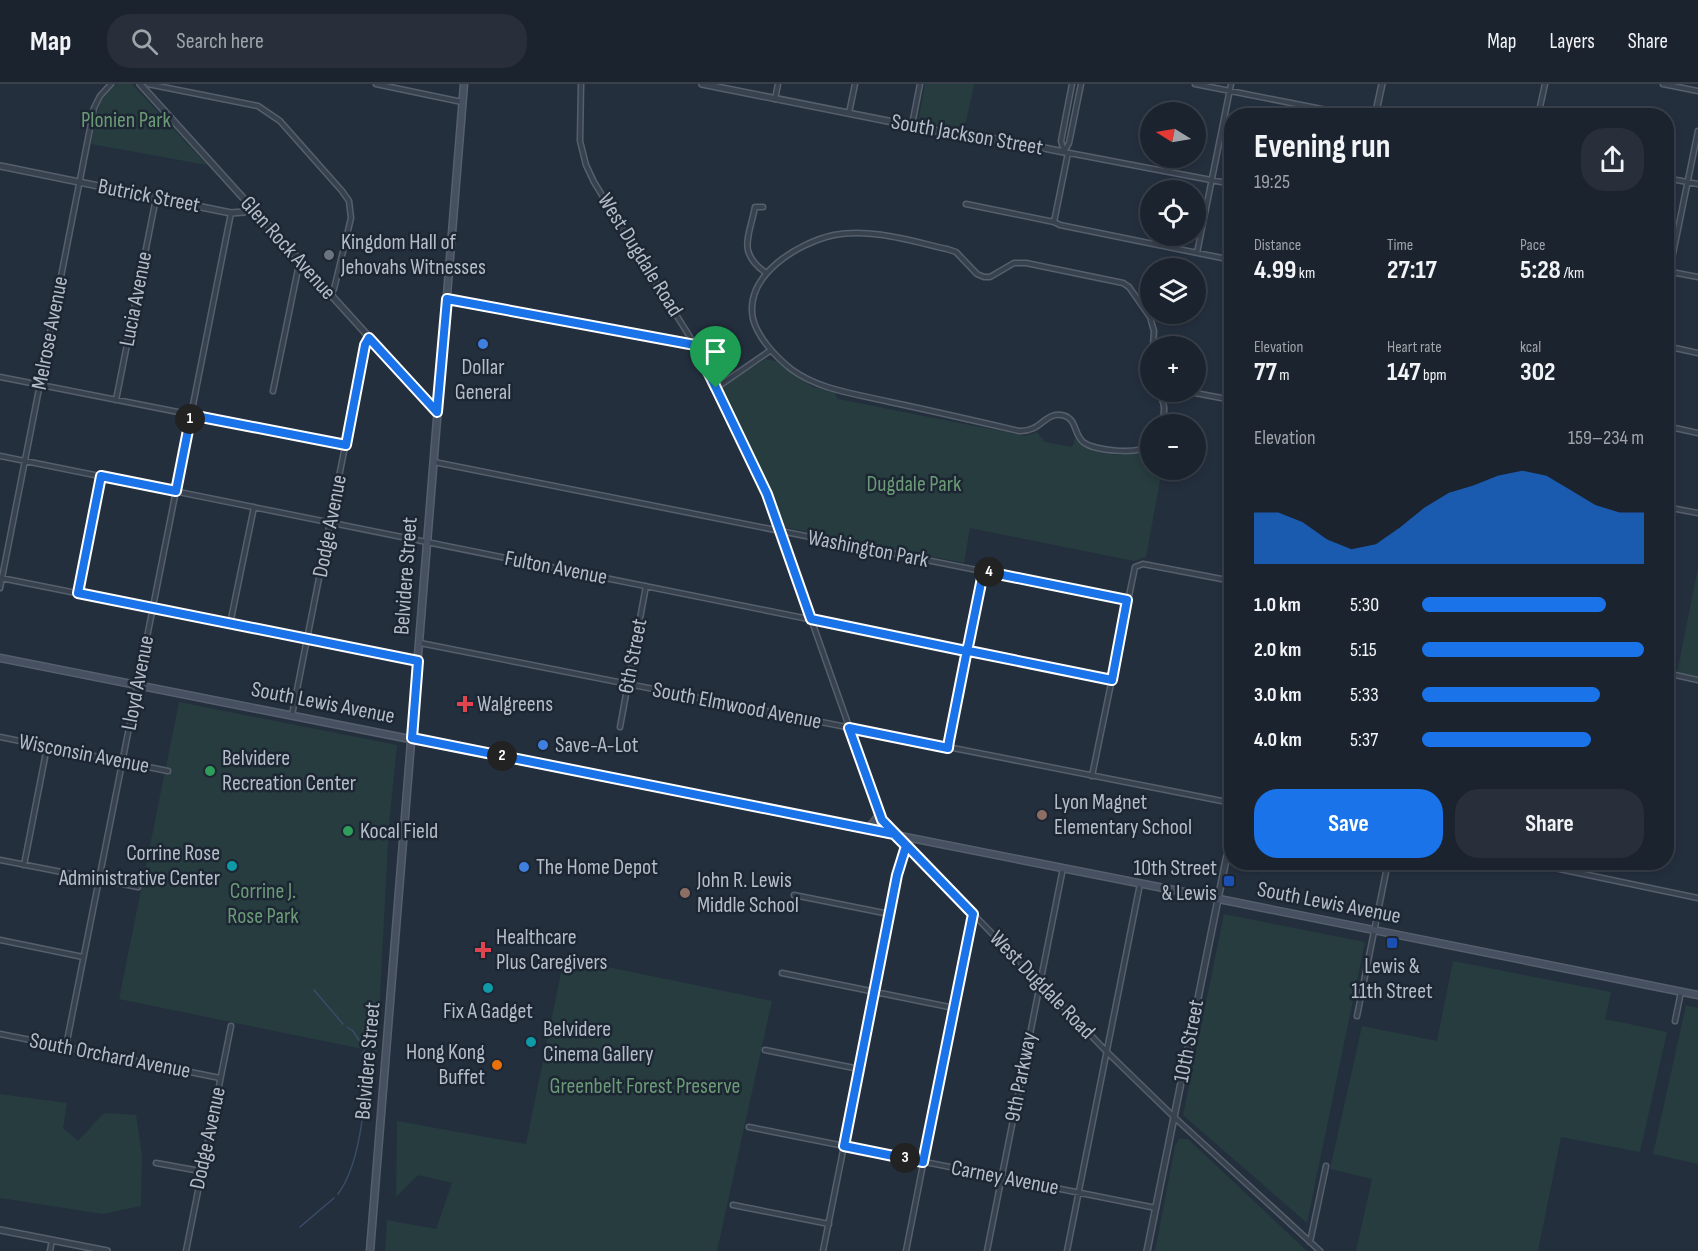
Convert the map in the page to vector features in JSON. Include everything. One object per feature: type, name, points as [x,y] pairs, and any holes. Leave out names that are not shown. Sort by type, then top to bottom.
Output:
[{"type":"main road","name":"Belvidere Street","points":[[370,1251],[464,84]]},
{"type":"main road","name":"South Lewis Avenue","points":[[0,658],[1698,995]]},
{"type":"main road","points":[[868,829],[880,814]]},
{"type":"street","name":"Melrose Avenue","points":[[0,588],[97,100],[111,84]]},
{"type":"street","name":"Glen Rock Avenue","points":[[140,84],[437,412]]},
{"type":"street","points":[[148,84],[258,106],[280,121],[342,191],[349,201],[351,218],[334,289],[330,295]]},
{"type":"street","points":[[376,84],[463,102]]},
{"type":"street","name":"West Dugdale Road","points":[[581,84],[580,141],[586,165],[594,182],[695,345],[767,494],[882,820],[1107,1052],[1320,1251]]},
{"type":"street","name":"South Jackson Street","points":[[702,84],[948,133],[1004,140],[1224,183]]},
{"type":"street","points":[[775,99],[778,84]]},
{"type":"street","points":[[849,113],[855,84]]},
{"type":"street","points":[[912,125],[920,84]]},
{"type":"street","points":[[1066,152],[1061,141],[1072,84]]},
{"type":"street","points":[[1054,222],[1081,84]]},
{"type":"street","points":[[1195,84],[1316,108]]},
{"type":"street","points":[[1227,108],[1231,84]]},
{"type":"street","points":[[1377,108],[1382,84]]},
{"type":"street","points":[[1540,108],[1545,84]]},
{"type":"street","points":[[1664,84],[1698,91]]},
{"type":"street","points":[[1197,253],[1224,121]]},
{"type":"street","points":[[1674,244],[1698,131]]},
{"type":"street","name":"Butrick Street","points":[[0,166],[231,213],[244,213],[252,208]]},
{"type":"street","points":[[1674,179],[1698,184]]},
{"type":"street","name":"Lucia Avenue","points":[[116,400],[156,198]]},
{"type":"street","points":[[966,204],[1224,258]]},
{"type":"street","points":[[763,207],[755,207],[747,245],[752,263],[766,273]]},
{"type":"street","name":"Lloyd Avenue","points":[[66,1046],[231,213]]},
{"type":"street","points":[[1140,451],[1130,452],[1090,446],[1078,436],[1074,422],[1062,415],[1048,416],[1036,428],[1028,432],[1019,431],[825,387],[792,370],[771,350],[753,320],[752,309],[760,281],[782,259],[818,240],[848,233],[872,234],[956,252],[977,274],[984,277],[990,277],[1014,263],[1026,263],[1124,283],[1137,296],[1150,316],[1154,336]]},
{"type":"street","points":[[273,391],[298,269],[302,263]]},
{"type":"street","points":[[1674,272],[1698,277]]},
{"type":"street","points":[[447,299],[695,345]]},
{"type":"street","name":"Dodge Avenue","points":[[292,715],[365,345],[369,338]]},
{"type":"street","points":[[1674,348],[1698,352]]},
{"type":"street","points":[[716,388],[771,350]]},
{"type":"street","points":[[0,377],[346,445]]},
{"type":"street","points":[[1206,395],[1224,398]]},
{"type":"street","points":[[1674,428],[1698,433]]},
{"type":"street","name":"Fulton Avenue","points":[[0,456],[1112,680]]},
{"type":"street","name":"Washington Park","points":[[433,462],[1127,600]]},
{"type":"street","points":[[78,593],[101,476]]},
{"type":"street","points":[[230,624],[254,507]]},
{"type":"street","points":[[1674,508],[1698,513]]},
{"type":"street","points":[[1092,776],[1135,567],[1143,564],[1224,579]]},
{"type":"street","points":[[948,748],[983,571]]},
{"type":"street","points":[[1,578],[418,661]]},
{"type":"street","name":"6th Street","points":[[620,727],[646,586]]},
{"type":"street","name":"South Elmwood Avenue","points":[[419,643],[1224,801]]},
{"type":"street","points":[[1674,675],[1698,680]]},
{"type":"street","name":"Wisconsin Avenue","points":[[0,737],[168,771]]},
{"type":"street","points":[[24,865],[47,747]]},
{"type":"street","points":[[823,1251],[902,854],[906,846]]},
{"type":"street","points":[[0,860],[138,887]]},
{"type":"street","name":"9th Parkway","points":[[987,1251],[1063,868]]},
{"type":"street","name":"10th Street","points":[[1147,1251],[1224,869]]},
{"type":"street","points":[[1357,1016],[1387,870]]},
{"type":"street","points":[[1574,870],[1698,898]]},
{"type":"street","points":[[1067,1251],[1140,883]]},
{"type":"street","points":[[794,895],[890,914]]},
{"type":"street","points":[[906,1251],[973,914]]},
{"type":"street","points":[[0,940],[83,957]]},
{"type":"street","points":[[782,973],[954,1008]]},
{"type":"street","points":[[1675,1021],[1681,992]]},
{"type":"street","name":"Dodge Avenue","points":[[186,1251],[231,1026]]},
{"type":"street","name":"South Orchard Avenue","points":[[0,1034],[220,1078]]},
{"type":"street","points":[[765,1050],[859,1069]]},
{"type":"street","name":"Carney Avenue","points":[[749,1127],[1156,1208]]},
{"type":"street","points":[[156,1163],[200,1172]]},
{"type":"street","points":[[1310,1242],[1326,1166]]},
{"type":"street","points":[[733,1205],[829,1224]]},
{"type":"street","points":[[0,1230],[107,1251]]},
{"type":"street","points":[[50,1251],[52,1240]]},
{"type":"green space","name":"Plonien Park","points":[[117,84],[132,84],[207,165],[91,144],[100,103]]},
{"type":"green space","points":[[925,84],[974,84],[964,131],[918,122]]},
{"type":"green space","name":"Dugdale Park","points":[[765,359],[776,361],[813,387],[834,392],[838,399],[1025,436],[1037,432],[1045,442],[1072,447],[1076,436],[1090,449],[1103,453],[1120,455],[1140,453],[1140,480],[1160,480],[1146,557],[1134,561],[970,528],[964,563],[783,527],[718,389]]},
{"type":"green space","points":[[1698,568],[1698,677],[1677,673]]},
{"type":"green space","name":"Corrine J. Rose Park","points":[[179,702],[397,745],[389,825],[377,1052],[119,999]]},
{"type":"green space","points":[[1224,914],[1365,942],[1307,1223],[1183,1115]]},
{"type":"green space","name":"Greenbelt Forest Preserve","points":[[564,958],[772,1001],[717,1251],[385,1251],[387,1220],[436,1229],[452,1183],[418,1175],[396,1197],[397,1121],[526,1144]]},
{"type":"green space","points":[[1453,961],[1611,992],[1605,1019],[1667,1032],[1640,1152],[1561,1137],[1538,1251],[1356,1251],[1372,1179],[1330,1169],[1362,1026],[1437,1041]]},
{"type":"green space","points":[[1686,1005],[1698,1008],[1698,1164],[1653,1154]]},
{"type":"green space","points":[[0,1094],[67,1103],[63,1128],[78,1141],[104,1113],[136,1115],[142,1155],[141,1206],[103,1214],[0,1198]]},
{"type":"green space","points":[[1179,1139],[1188,1139],[1307,1251],[1155,1251],[1175,1146]]},
{"type":"waterway","points":[[314,990],[343,1024]]},
{"type":"waterway","points":[[338,1194],[346,1181],[358,1146],[364,1106],[362,1053],[365,1050],[353,1031],[347,1027]]},
{"type":"waterway","points":[[300,1227],[334,1198]]},
{"type":"place","name":"Kingdom Hall of Jehovahs Witnesses","points":[[329,255]]},
{"type":"place","name":"Dollar General","points":[[483,344]]},
{"type":"place","name":"Walgreens","points":[[465,704]]},
{"type":"place","name":"Save-A-Lot","points":[[543,745]]},
{"type":"place","name":"Belvidere Recreation Center","points":[[210,771]]},
{"type":"place","name":"Lyon Magnet Elementary School","points":[[1042,815]]},
{"type":"place","name":"Kocal Field","points":[[348,831]]},
{"type":"place","name":"Corrine Rose Administrative Center","points":[[232,866]]},
{"type":"place","name":"The Home Depot","points":[[524,867]]},
{"type":"place","name":"10th Street & Lewis","points":[[1229,881]]},
{"type":"place","name":"John R. Lewis Middle School","points":[[685,893]]},
{"type":"place","name":"Lewis & 11th Street","points":[[1392,943]]},
{"type":"place","name":"Healthcare Plus Caregivers","points":[[483,950]]},
{"type":"place","name":"Fix A Gadget","points":[[488,988]]},
{"type":"place","name":"Belvidere Cinema Gallery","points":[[531,1042]]},
{"type":"place","name":"Hong Kong Buffet","points":[[497,1065]]},
{"type":"route","points":[[716,388],[695,345],[447,299],[437,412],[369,338],[365,345],[346,445],[191,415],[176,491],[101,476],[78,593],[418,661],[412,738],[894,834],[906,846],[902,854],[897,875],[844,1146],[923,1162],[973,914],[882,820],[849,728],[948,748],[966,655],[967,651],[969,642],[982,578],[983,571],[1127,600],[1112,680],[974,652],[967,651],[961,650],[811,619],[767,494],[716,388]]}]
